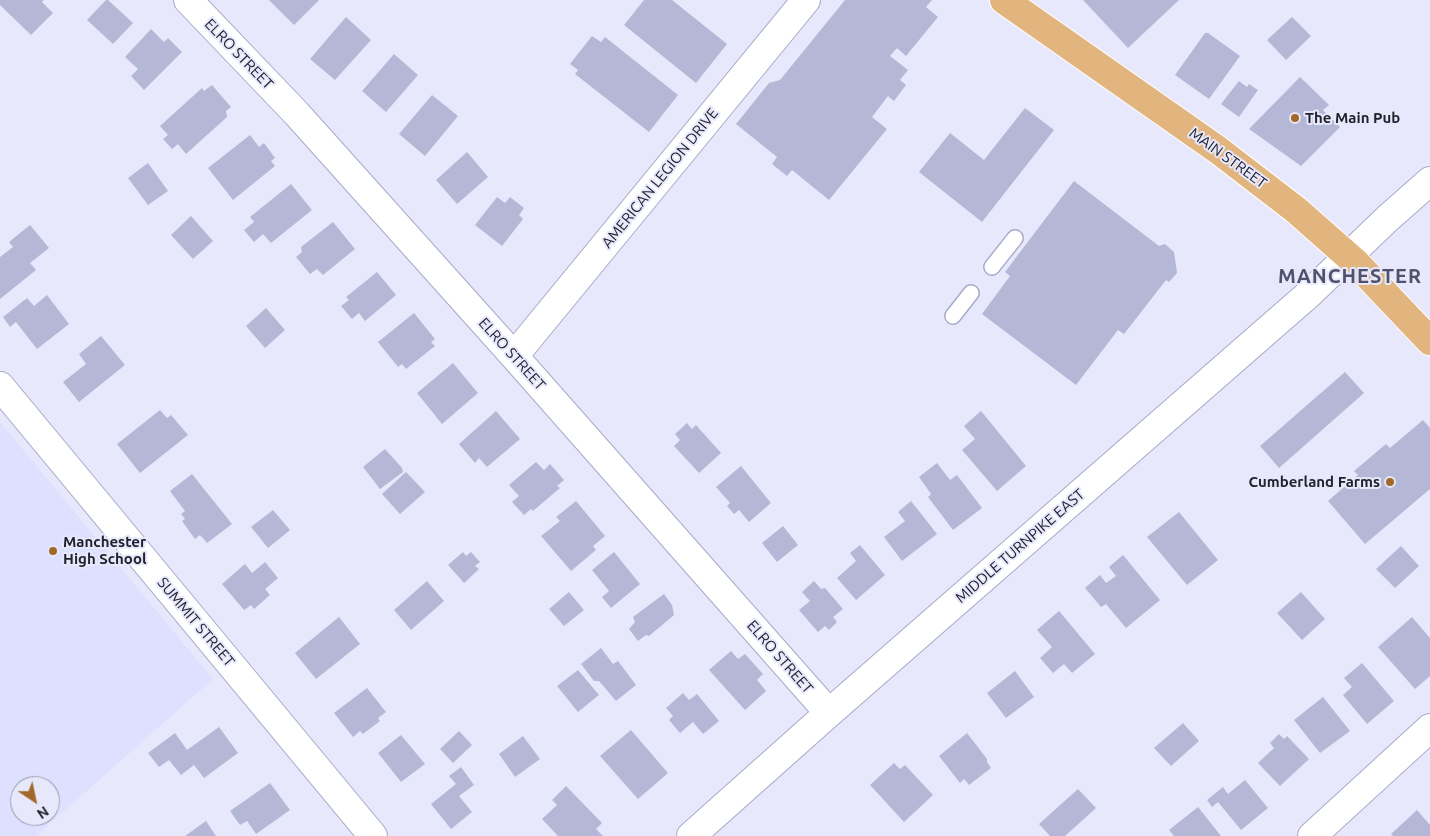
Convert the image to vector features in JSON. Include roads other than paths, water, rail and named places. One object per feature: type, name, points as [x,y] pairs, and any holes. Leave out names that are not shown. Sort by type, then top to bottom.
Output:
[{"type":"main road","name":"MAIN STREET","points":[[1011,2],[1248,172],[1307,218],[1349,256],[1430,341]]},
{"type":"street","name":"ELRO STREET","points":[[188,0],[297,114],[514,356],[829,713]]},
{"type":"street","name":"AMERICAN LEGION DRIVE","points":[[514,356],[806,0]]},
{"type":"street","name":"MIDDLE TURNPIKE EAST","points":[[691,836],[1310,293],[1387,219],[1430,181]]},
{"type":"street","name":"SUMMIT STREET","points":[[0,386],[373,836]]},
{"type":"street","points":[[1323,832],[1430,728]]},
{"type":"lane","points":[[992,267],[1015,238]]},
{"type":"lane","points":[[953,316],[971,293]]},
{"type":"place","name":"The Main Pub","points":[[1295,118]]},
{"type":"place","name":"Cumberland Farms","points":[[1390,482]]},
{"type":"place","name":"Manchester High School","points":[[53,551]]},
{"type":"district","name":"MANCHESTER","points":[[1350,276]]}]
